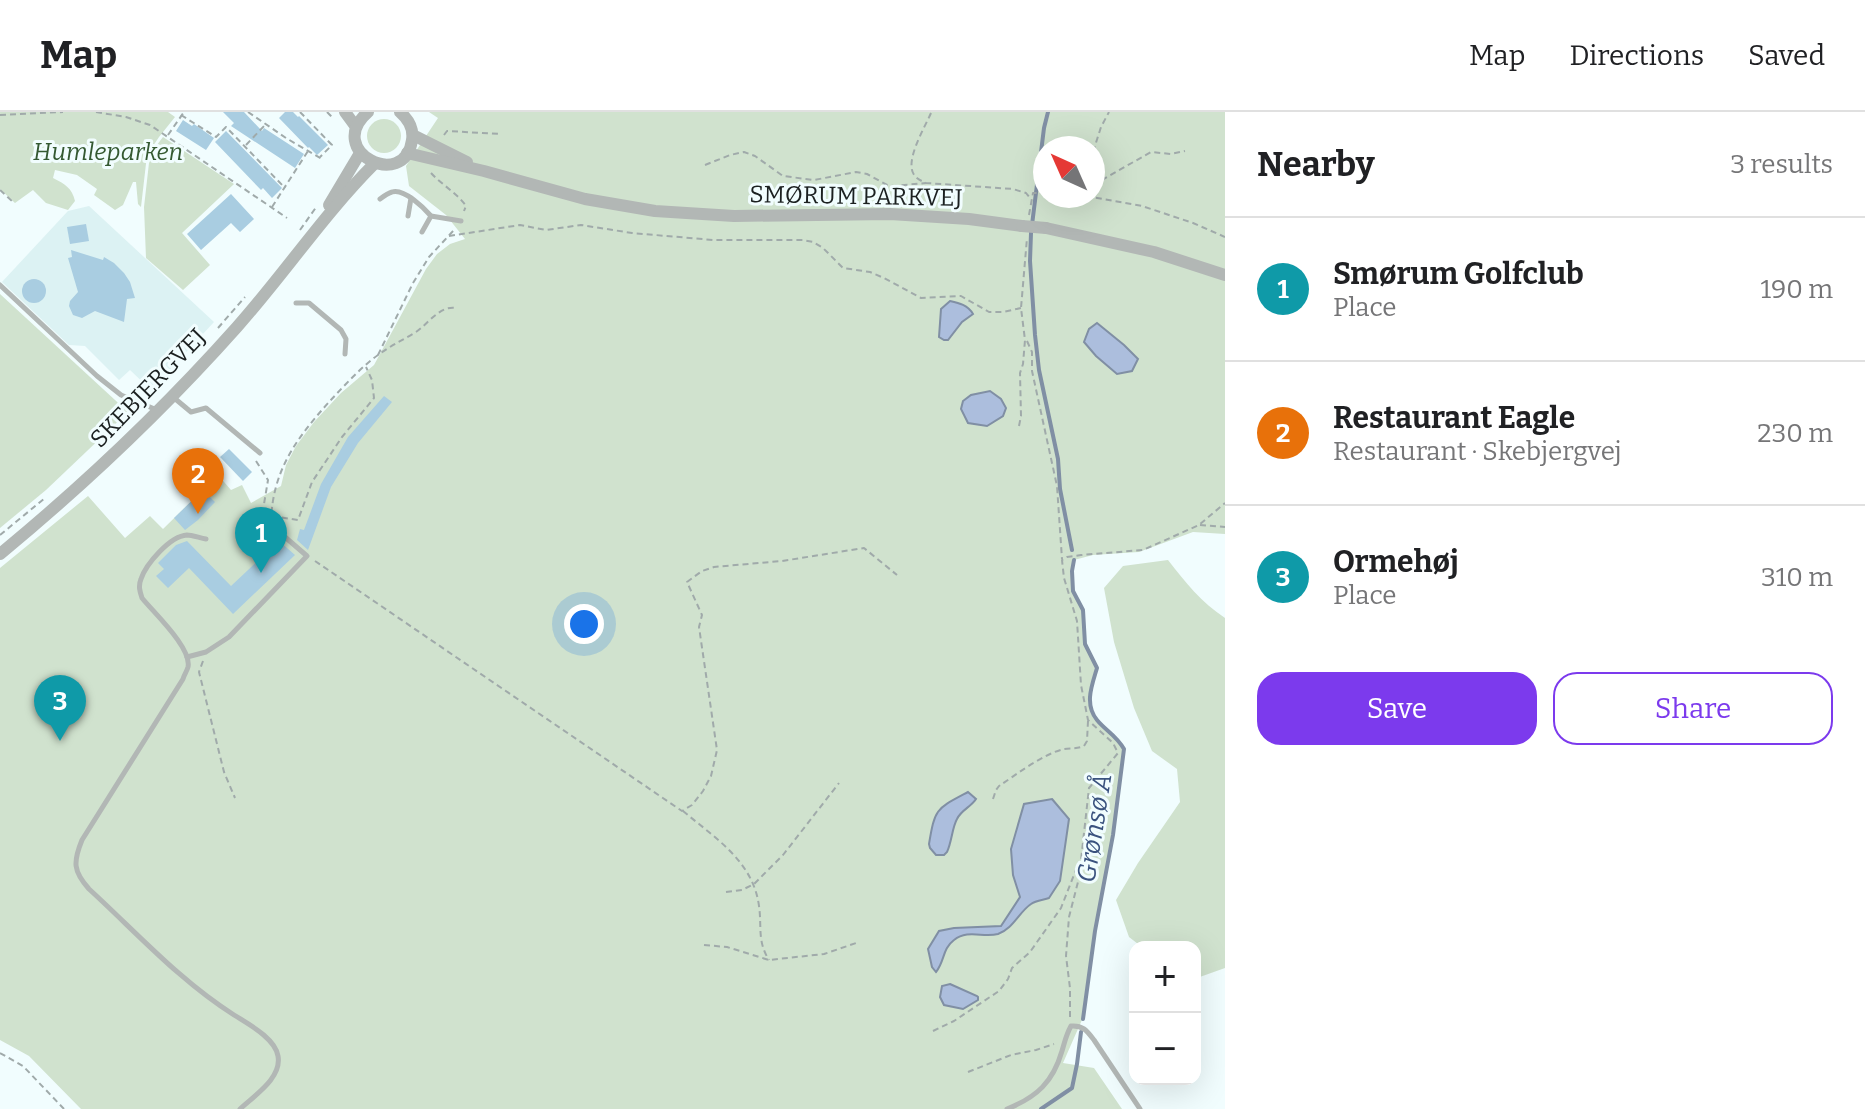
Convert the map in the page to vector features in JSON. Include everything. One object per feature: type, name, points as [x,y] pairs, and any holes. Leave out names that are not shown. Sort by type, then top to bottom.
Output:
[{"type":"street","points":[[368,112],[356,127],[355,136],[360,153],[375,163],[393,163],[407,153],[413,135],[404,113]]},
{"type":"street","points":[[340,117],[356,127]]},
{"type":"street","name":"SMØRUM PARKVEJ","points":[[413,135],[484,171]]},
{"type":"street","name":"SKEBJERGVEJ","points":[[311,235],[360,153]]},
{"type":"street","name":"SMØRUM PARKVEJ","points":[[407,153],[585,199],[655,211],[734,216],[890,214],[969,219],[1046,228],[1154,252],[1225,275]]},
{"type":"street","name":"SKEBJERGVEJ","points":[[0,554],[92,476],[173,397],[375,163]]},
{"type":"lane","points":[[384,199],[392,192],[399,192],[424,207],[431,216],[461,221]]},
{"type":"lane","points":[[408,216],[411,198]]},
{"type":"lane","points":[[422,232],[431,216]]},
{"type":"lane","points":[[0,285],[97,376],[121,395],[159,411]]},
{"type":"lane","points":[[296,303],[309,303],[341,330],[346,339],[345,354]]},
{"type":"lane","points":[[173,397],[191,412],[206,408],[260,453]]},
{"type":"lane","points":[[187,657],[206,652],[229,637],[307,556],[285,537],[271,532]]},
{"type":"lane","points":[[206,539],[186,535],[173,540],[154,558],[140,580],[142,598],[183,647],[188,667],[82,840],[75,862],[79,877],[89,889],[191,984],[268,1039],[278,1053],[274,1076],[240,1109]]},
{"type":"lane","points":[[1007,1109],[1025,1102],[1042,1089],[1056,1067],[1071,1026],[1081,1026],[1140,1109]]},
{"type":"path","points":[[0,115],[63,112]]},
{"type":"path","points":[[96,112],[150,125],[287,218]]},
{"type":"path","points":[[248,112],[321,158],[332,145],[300,112]]},
{"type":"path","points":[[1098,136],[1109,112]]},
{"type":"path","points":[[167,136],[183,113],[216,137],[226,127],[285,188]]},
{"type":"path","points":[[330,113],[340,117]]},
{"type":"path","points":[[926,183],[912,174],[911,160],[931,113]]},
{"type":"path","points":[[245,146],[266,124]]},
{"type":"path","points":[[272,208],[308,151]]},
{"type":"path","points":[[1105,178],[1151,152],[1171,154],[1185,151]]},
{"type":"path","points":[[705,165],[744,152],[783,176],[814,180],[856,172],[894,186],[926,183],[1013,189],[1026,193],[1031,199]]},
{"type":"path","points":[[0,190],[14,203]]},
{"type":"path","points":[[1019,426],[1020,373],[1025,337],[1021,308],[1033,193]]},
{"type":"path","points":[[1105,199],[1142,206],[1225,237]]},
{"type":"path","points":[[295,236],[319,203]]},
{"type":"path","points":[[449,236],[520,225],[546,230],[581,225],[713,240],[803,240],[823,248],[843,268],[870,272],[921,298],[961,296],[989,312],[1021,308]]},
{"type":"path","points":[[218,328],[245,298]]},
{"type":"path","points":[[271,532],[280,473],[301,434],[341,389],[378,355],[424,327],[443,309],[456,308]]},
{"type":"path","points":[[993,799],[999,786],[1038,761],[1065,749],[1077,749],[1087,741],[1088,720],[1081,685],[1077,621],[1064,578],[1057,486],[1032,371],[1032,352],[1025,337]]},
{"type":"path","points":[[272,516],[298,520],[312,482],[342,437],[374,398],[372,380],[365,366]]},
{"type":"path","points":[[248,453],[268,480],[264,504]]},
{"type":"path","points":[[0,535],[53,492]]},
{"type":"path","points":[[1062,560],[1081,555],[1143,550],[1199,525],[1225,503]]},
{"type":"path","points":[[1199,525],[1225,527]]},
{"type":"path","points":[[682,811],[692,805],[703,791],[711,776],[717,750],[699,627],[702,615],[687,582],[714,567],[782,561],[864,548],[897,575]]},
{"type":"path","points":[[307,556],[682,811],[734,854],[747,868],[754,884],[759,904],[761,947],[769,960]]},
{"type":"path","points":[[206,652],[199,672],[224,772],[235,798]]},
{"type":"path","points":[[1071,1026],[1066,956],[1089,788],[1118,753],[1113,743],[1088,720]]},
{"type":"path","points":[[726,892],[742,890],[754,884],[783,855],[839,783]]},
{"type":"path","points":[[933,1031],[999,991],[1012,968],[1030,952],[1061,908],[1081,859]]},
{"type":"path","points":[[704,945],[727,947],[769,960],[824,954],[859,942]]},
{"type":"path","points":[[968,1072],[1011,1055],[1051,1046],[1065,1036]]},
{"type":"path","points":[[0,1053],[23,1066],[64,1109]]},
{"type":"shaded area","points":[[89,206],[214,322],[151,390],[130,370],[119,380],[85,346],[69,345],[2,282],[68,211]]},
{"type":"green space","name":"Humleparken","points":[[0,112],[168,112],[175,117],[147,155],[141,207],[136,182],[133,182],[123,205],[115,210],[94,195],[97,189],[77,175],[55,170],[53,178],[67,187],[74,197],[75,201],[68,210],[46,203],[33,190],[15,203],[0,189]]},
{"type":"green space","points":[[429,112],[1225,112],[1225,534],[1193,532],[1139,552],[1093,555],[1074,560],[1072,571],[1073,591],[1083,610],[1085,644],[1097,668],[1090,694],[1091,708],[1097,720],[1124,749],[1085,1013],[1063,1063],[1094,1068],[1122,1109],[81,1109],[29,1056],[0,1040],[0,568],[88,496],[125,538],[150,516],[163,529],[218,475],[231,490],[242,485],[251,503],[281,486],[286,465],[296,446],[341,393],[374,365],[437,254],[450,244],[465,239],[446,215],[409,186],[406,166],[438,118]]},
{"type":"green space","points":[[384,119],[396,124],[401,136],[396,148],[384,153],[372,148],[367,136],[372,124]]},
{"type":"green space","points":[[163,137],[234,184],[182,233],[210,265],[183,290],[146,258],[144,207],[150,154]]},
{"type":"green space","points":[[0,294],[128,412],[46,490],[0,528]]},
{"type":"green space","points":[[1168,560],[1201,599],[1225,618],[1225,968],[1201,977],[1201,941],[1134,941],[1129,937],[1116,900],[1180,802],[1177,769],[1152,751],[1134,708],[1114,642],[1104,588],[1123,566]]},
{"type":"water","points":[[950,301],[966,306],[973,314],[948,340],[944,340],[939,337],[941,309]]},
{"type":"water","points":[[1097,323],[1138,359],[1132,371],[1117,374],[1084,342],[1089,329]]},
{"type":"water","points":[[990,391],[1001,399],[1006,408],[1003,416],[987,426],[968,423],[961,409],[963,401],[971,395]]},
{"type":"water","points":[[968,792],[976,799],[957,819],[947,852],[936,855],[929,844],[936,816],[943,806]]},
{"type":"water","points":[[1052,799],[1069,819],[1060,881],[1049,898],[1031,904],[998,934],[970,934],[954,940],[947,947],[936,972],[928,949],[939,931],[1001,926],[1020,897],[1013,875],[1011,849],[1024,804]]},
{"type":"water","points":[[950,984],[977,996],[978,1000],[963,1009],[944,1005],[940,997],[942,986]]},
{"type":"building","points":[[223,112],[244,112],[262,131],[264,128],[304,154],[295,168],[231,126],[234,123]]},
{"type":"building","points":[[285,112],[299,116],[328,145],[317,155],[279,118]]},
{"type":"building","points":[[183,120],[214,138],[206,150],[176,131]]},
{"type":"building","points":[[226,131],[282,188],[272,198],[215,142]]},
{"type":"building","points":[[231,194],[254,219],[240,232],[231,223],[201,250],[187,234]]},
{"type":"building","points":[[86,224],[89,241],[70,244],[67,227]]},
{"type":"building","points":[[71,250],[103,260],[104,257],[124,273],[135,298],[127,299],[124,322],[95,311],[82,318],[73,315],[70,301],[78,292],[68,258],[72,257]]},
{"type":"building","points":[[34,279],[42,283],[46,291],[42,299],[34,303],[26,299],[22,291],[26,283]]},
{"type":"building","points":[[384,396],[392,402],[358,443],[331,487],[308,550],[297,540],[300,529],[304,530],[321,484],[348,437]]},
{"type":"building","points":[[229,449],[252,472],[243,481],[220,457]]},
{"type":"building","points":[[203,490],[215,502],[185,530],[174,518]]},
{"type":"building","points":[[187,541],[231,586],[279,541],[295,555],[233,614],[189,568],[168,588],[156,576],[164,569],[158,563],[176,545]]},
{"type":"waterway","name":"Grønsø Å","points":[[1048,112],[1030,261],[1039,370],[1058,459],[1060,489],[1072,550]]},
{"type":"waterway","name":"Grønsø Å","points":[[1074,560],[1073,591],[1083,610],[1085,644],[1097,668],[1090,694],[1091,708],[1097,720],[1124,749],[1083,1019]]},
{"type":"waterway","name":"Grønsø Å","points":[[1041,1109],[1072,1088],[1081,1032]]},
{"type":"place","name":"Restaurant Eagle","points":[[198,514]]},
{"type":"place","name":"Smørum Golfclub","points":[[261,573]]},
{"type":"place","name":"Ormehøj","points":[[60,741]]}]
